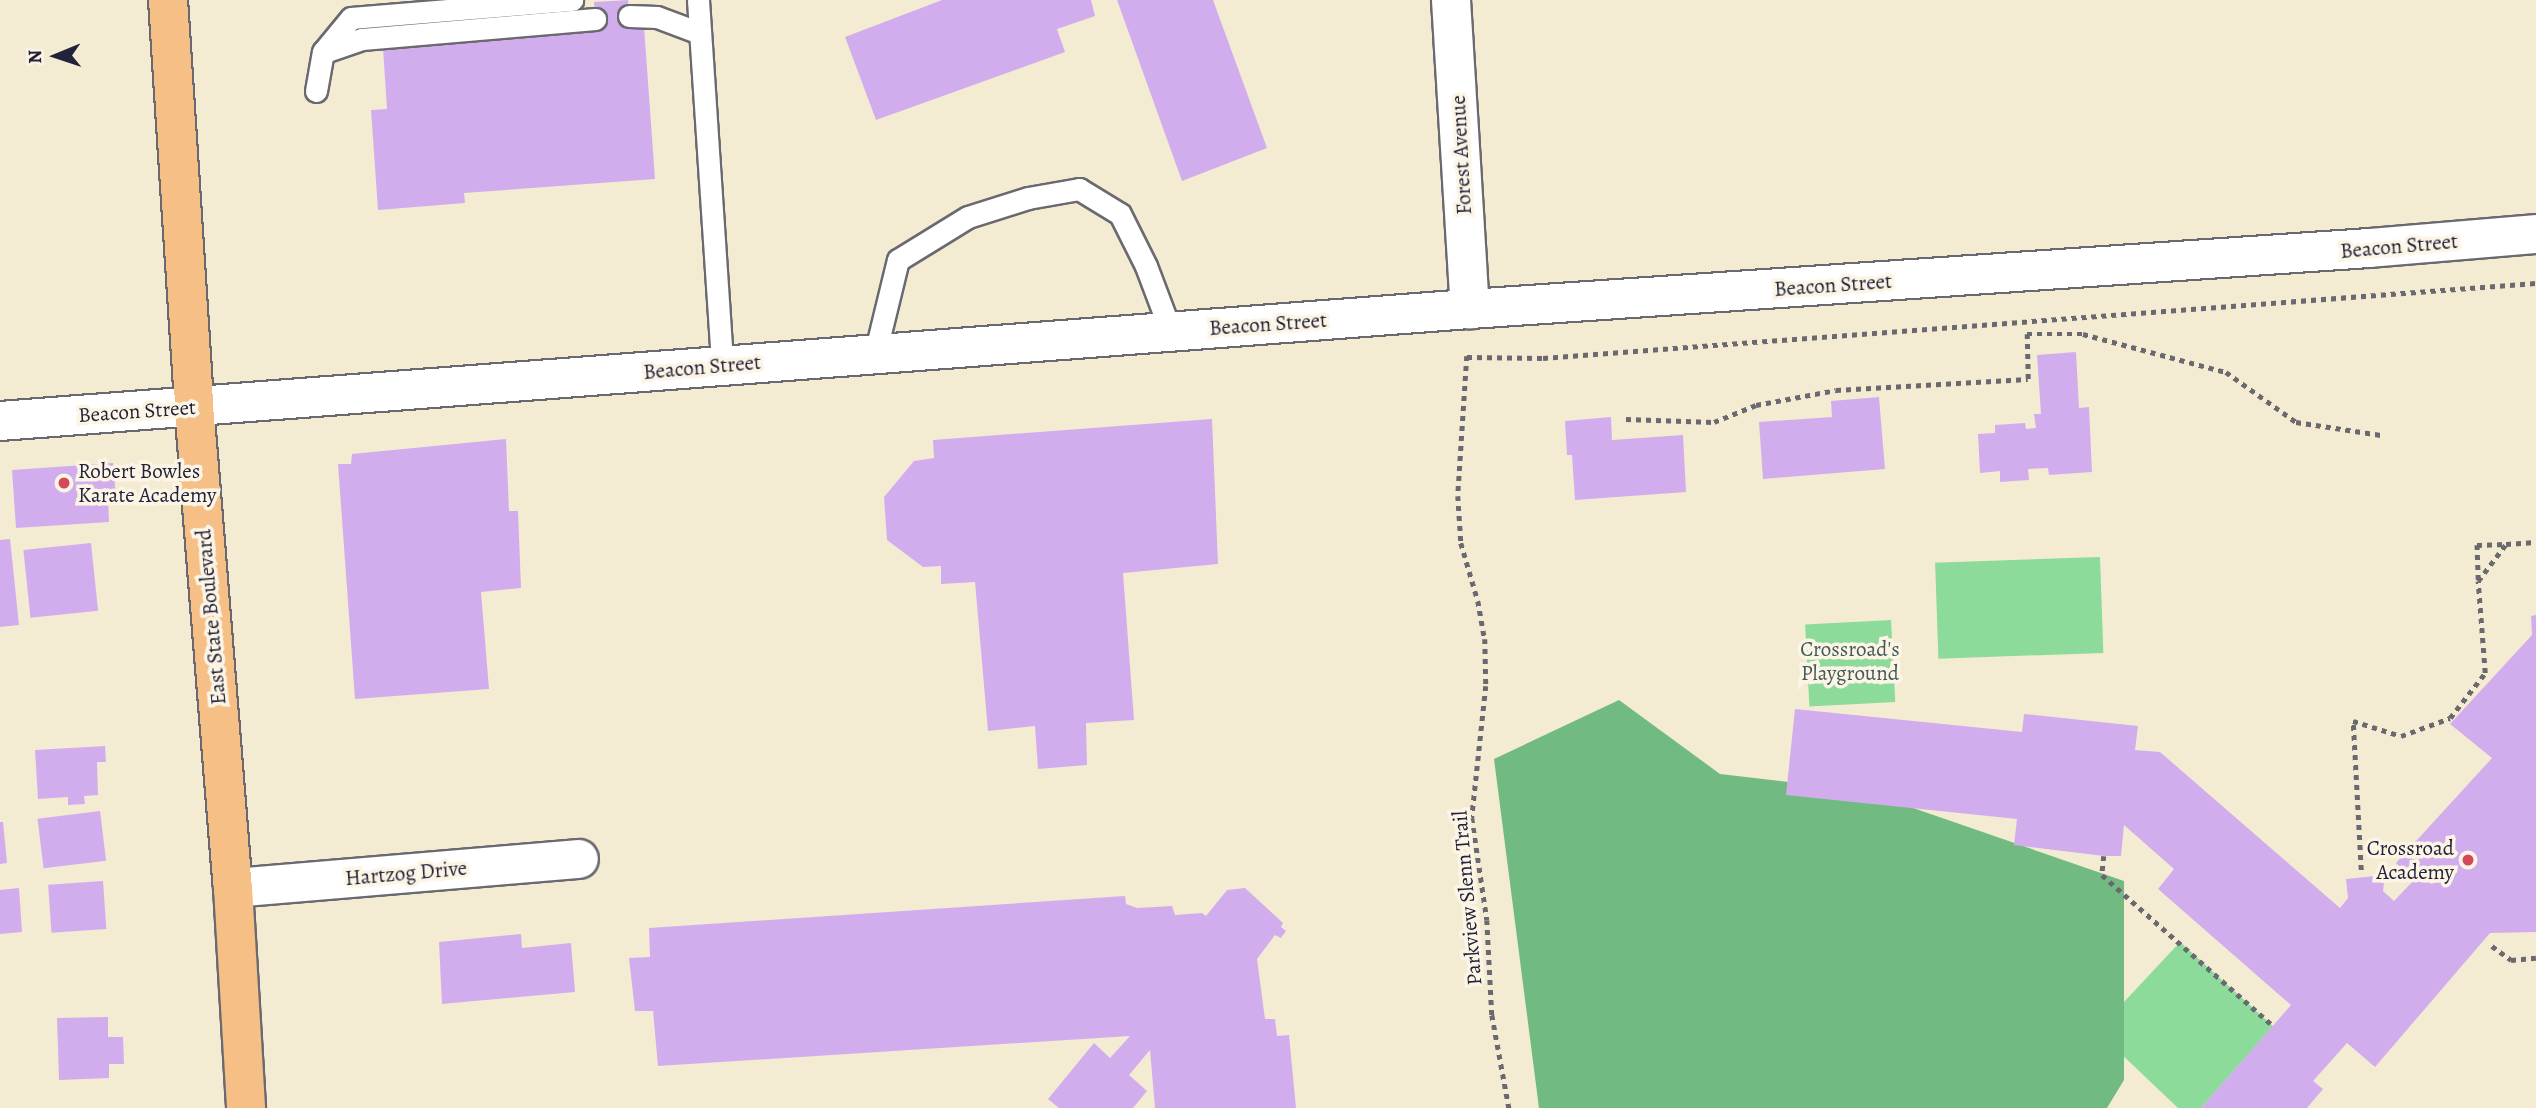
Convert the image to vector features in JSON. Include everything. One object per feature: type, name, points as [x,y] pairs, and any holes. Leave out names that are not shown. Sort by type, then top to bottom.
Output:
[{"type":"main road","name":"East State Boulevard","points":[[168,0],[194,406],[233,888],[246,1108]]},
{"type":"street","name":"Forest Avenue","points":[[1451,0],[1470,309]]},
{"type":"street","name":"Beacon Street","points":[[0,421],[1171,331],[2356,249],[2536,234]]},
{"type":"street","name":"Hartzog Drive","points":[[233,888],[579,859]]},
{"type":"lane","points":[[316,91],[323,52],[351,18],[572,0]]},
{"type":"lane","points":[[698,0],[722,365]]},
{"type":"lane","points":[[629,16],[657,17],[700,33]]},
{"type":"lane","points":[[323,52],[362,39],[595,19]]},
{"type":"lane","points":[[875,354],[898,260],[968,218],[1028,198],[1079,189],[1120,214],[1146,267],[1171,331]]},
{"type":"path","points":[[1467,357],[1543,358],[2536,283]]},
{"type":"path","name":"Parkview Slenn Trail","points":[[1470,309],[1458,496],[1461,543],[1478,601],[1485,639],[1486,685],[1472,818],[1487,920],[1492,1015],[1508,1108]]},
{"type":"path","points":[[1626,419],[1714,422],[1756,405],[1836,390],[2028,379],[2027,334],[2082,334],[2226,372],[2296,422],[2381,435]]},
{"type":"path","points":[[2361,870],[2353,721],[2401,736],[2449,718],[2485,673],[2477,545],[2536,542]]},
{"type":"path","points":[[2478,581],[2506,544]]},
{"type":"path","points":[[2104,856],[2102,875],[2273,1026]]},
{"type":"path","points":[[2491,946],[2511,960],[2536,958]]},
{"type":"green space","points":[[2100,557],[2103,653],[1938,659],[1935,563]]},
{"type":"green space","name":"Crossroad's Playground","points":[[1891,620],[1895,702],[1809,706],[1805,625]]},
{"type":"green space","points":[[1619,700],[1720,774],[1864,791],[2124,881],[2124,1080],[2107,1108],[1539,1108],[1494,759]]},
{"type":"green space","points":[[2180,942],[2273,1026],[2201,1108],[2178,1108],[2097,1031]]},
{"type":"building","points":[[628,0],[629,28],[644,27],[655,179],[464,193],[465,203],[378,210],[371,110],[387,109],[383,48],[596,32],[594,2]]},
{"type":"building","points":[[942,0],[1091,0],[1095,16],[1057,29],[1065,52],[876,120],[845,37]]},
{"type":"building","points":[[1117,0],[1213,0],[1267,148],[1182,181]]},
{"type":"building","points":[[2076,352],[2079,408],[2089,407],[2092,472],[2049,475],[2048,468],[2028,469],[2029,480],[2000,482],[2000,471],[1980,473],[1978,434],[1995,433],[1995,425],[2025,423],[2026,429],[2036,428],[2034,414],[2041,414],[2037,355]]},
{"type":"building","points":[[1879,397],[1885,469],[1763,479],[1759,422],[1832,417],[1831,401]]},
{"type":"building","points":[[1611,417],[1612,440],[1683,435],[1686,492],[1575,500],[1572,455],[1567,455],[1565,421]]},
{"type":"building","points":[[1212,419],[1218,564],[1123,573],[1134,720],[1086,723],[1087,765],[1038,769],[1035,726],[988,731],[975,582],[941,584],[941,566],[923,567],[887,540],[884,497],[914,461],[934,458],[933,440]]},
{"type":"building","points":[[506,439],[509,511],[518,511],[521,588],[481,592],[489,689],[355,699],[338,464],[351,464],[352,454]]},
{"type":"building","name":"Robert Bowles Karate Academy","points":[[113,463],[116,496],[108,497],[109,522],[16,528],[12,470]]},
{"type":"building","points":[[10,539],[19,625],[0,627],[0,540]]},
{"type":"building","points":[[91,543],[98,611],[30,618],[23,550]]},
{"type":"building","name":"Crossroad Academy","points":[[2536,615],[2536,932],[2490,933],[2375,1067],[2347,1043],[2313,1081],[2323,1089],[2307,1108],[2201,1108],[2291,1005],[2158,889],[2174,869],[2124,825],[2121,856],[2104,856],[2014,845],[2017,819],[1786,795],[1795,709],[2022,732],[2024,714],[2138,726],[2135,750],[2160,752],[2340,908],[2348,898],[2346,879],[2385,875],[2383,891],[2394,901],[2414,880],[2396,863],[2492,758],[2450,724],[2532,635],[2531,616]]},
{"type":"building","points":[[105,746],[106,762],[97,762],[98,795],[84,796],[85,804],[68,805],[68,797],[38,799],[35,750]]},
{"type":"building","points":[[100,811],[106,861],[44,868],[37,819]]},
{"type":"building","points":[[0,822],[3,822],[7,863],[0,864]]},
{"type":"building","points":[[103,881],[106,929],[51,933],[48,885]]},
{"type":"building","points":[[19,888],[22,932],[0,934],[0,890]]},
{"type":"building","points":[[1245,888],[1283,923],[1281,927],[1286,931],[1281,938],[1275,935],[1257,959],[1265,1019],[1275,1019],[1277,1036],[1289,1035],[1296,1108],[1155,1108],[1150,1050],[1129,1075],[1147,1091],[1133,1108],[1059,1108],[1048,1099],[1094,1043],[1110,1058],[1130,1036],[658,1066],[653,1011],[635,1011],[629,958],[650,957],[649,928],[1125,896],[1126,904],[1137,908],[1172,906],[1175,915],[1202,913],[1206,916],[1227,890]]},
{"type":"building","points":[[521,934],[522,948],[571,943],[575,992],[442,1004],[439,942]]},
{"type":"building","points":[[108,1017],[108,1037],[123,1037],[124,1064],[109,1064],[109,1078],[59,1080],[57,1018]]},
{"type":"place","name":"Robert Bowles Karate Academy","points":[[64,483]]},
{"type":"place","name":"Crossroad Academy","points":[[2468,860]]}]
